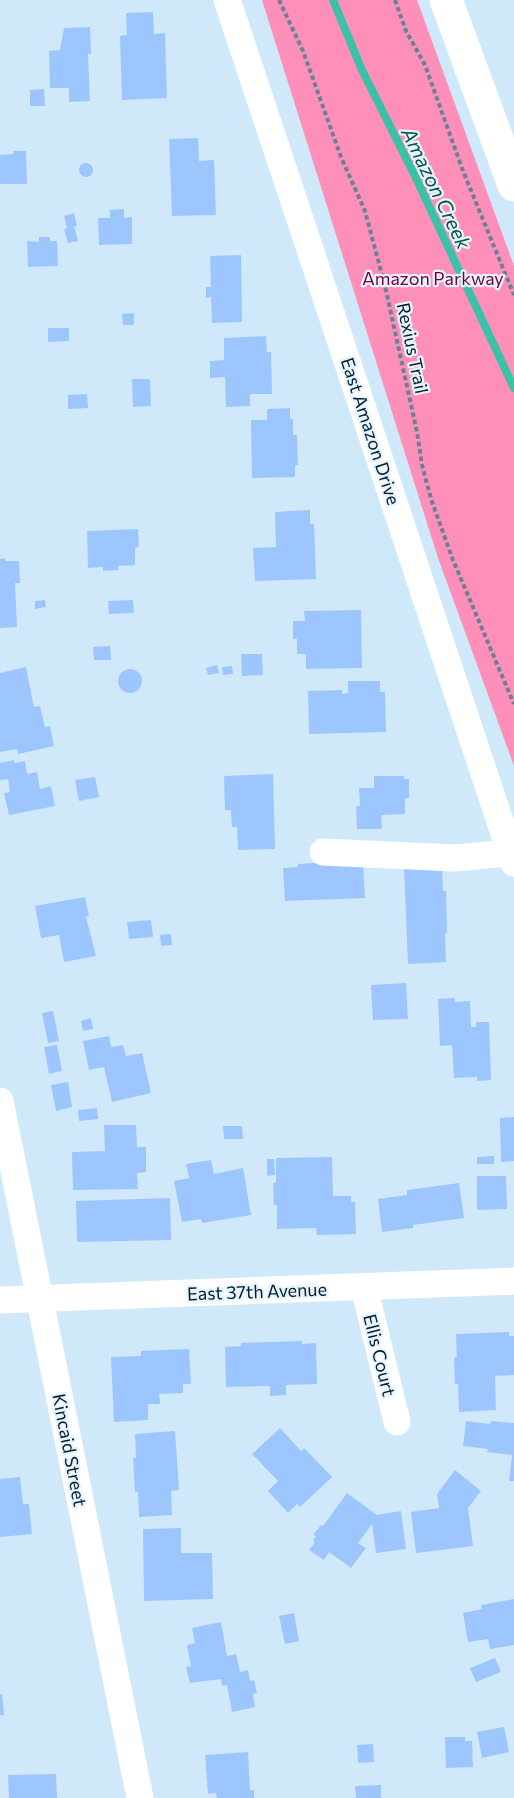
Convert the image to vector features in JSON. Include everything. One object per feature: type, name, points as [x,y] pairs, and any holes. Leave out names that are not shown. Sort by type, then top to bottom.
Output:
[{"type":"main road","points":[[446,0],[514,184]]},
{"type":"street","name":"East Amazon Drive","points":[[227,0],[512,858]]},
{"type":"street","points":[[323,852],[454,858],[512,858]]},
{"type":"street","name":"Kincaid Street","points":[[0,1101],[141,1798]]},
{"type":"street","name":"East 37th Avenue","points":[[0,1300],[514,1281]]},
{"type":"street","name":"Ellis Court","points":[[364,1287],[397,1422]]},
{"type":"path","name":"Rexius Trail","points":[[279,0],[303,51],[341,157],[365,211],[385,285],[431,499],[461,581],[514,704]]},
{"type":"path","points":[[395,0],[406,31],[425,65],[463,171],[514,295]]},
{"type":"green space","name":"Amazon Parkway","points":[[262,0],[417,0],[514,266],[514,766],[438,558]]},
{"type":"building","points":[[153,12],[154,34],[165,33],[167,98],[122,100],[120,36],[127,35],[126,13]]},
{"type":"building","points":[[90,27],[91,54],[88,54],[90,101],[69,102],[69,88],[50,88],[49,51],[60,50],[64,28]]},
{"type":"building","points":[[44,89],[45,106],[30,106],[30,90]]},
{"type":"building","points":[[198,138],[199,161],[214,160],[216,215],[172,216],[169,139]]},
{"type":"building","points":[[13,151],[26,151],[27,184],[0,184],[0,155],[13,154]]},
{"type":"building","points":[[83,163],[89,163],[93,170],[89,177],[83,177],[79,173],[79,167]]},
{"type":"building","points":[[124,209],[124,218],[132,217],[132,244],[99,245],[98,218],[110,218],[110,210]]},
{"type":"building","points":[[74,213],[77,226],[74,226],[78,241],[68,243],[64,229],[67,228],[64,216]]},
{"type":"building","points":[[39,237],[50,237],[50,241],[57,241],[58,266],[28,267],[27,241],[39,242]]},
{"type":"building","points":[[241,255],[242,322],[212,323],[211,297],[206,298],[206,287],[211,287],[210,256]]},
{"type":"building","points":[[134,313],[134,325],[123,325],[122,314]]},
{"type":"building","points":[[48,328],[69,328],[69,341],[48,342]]},
{"type":"building","points":[[266,336],[267,352],[271,352],[272,394],[250,394],[250,406],[226,407],[225,377],[210,378],[210,361],[224,360],[224,338]]},
{"type":"building","points":[[132,379],[150,379],[151,406],[133,407]]},
{"type":"building","points":[[87,394],[88,408],[68,409],[68,395]]},
{"type":"building","points":[[290,408],[293,435],[297,435],[298,465],[295,465],[295,477],[252,478],[251,420],[267,420],[267,409]]},
{"type":"building","points":[[310,510],[310,524],[314,524],[316,579],[255,581],[253,548],[276,547],[275,512]]},
{"type":"building","points":[[138,529],[139,547],[135,548],[135,565],[118,566],[118,570],[103,571],[103,567],[88,568],[87,531]]},
{"type":"building","points":[[5,558],[5,561],[19,561],[20,583],[15,583],[17,627],[0,628],[0,559]]},
{"type":"building","points":[[45,600],[46,607],[35,609],[35,601]]},
{"type":"building","points":[[133,600],[134,613],[109,614],[108,601]]},
{"type":"building","points":[[361,610],[362,668],[306,669],[306,654],[297,654],[297,639],[293,639],[293,621],[305,621],[304,611]]},
{"type":"building","points":[[110,646],[111,660],[94,660],[93,647]]},
{"type":"building","points":[[241,654],[262,654],[263,675],[242,676]]},
{"type":"building","points":[[217,665],[219,673],[208,675],[206,668]]},
{"type":"building","points":[[232,666],[233,674],[223,675],[222,667]]},
{"type":"building","points":[[26,667],[34,707],[40,706],[45,727],[50,726],[54,746],[18,754],[17,749],[0,752],[0,673]]},
{"type":"building","points":[[130,669],[139,672],[142,681],[139,690],[130,693],[121,690],[118,681],[121,672]]},
{"type":"building","points":[[348,681],[380,681],[380,692],[385,692],[386,732],[309,734],[308,691],[342,690],[342,694],[348,693]]},
{"type":"building","points":[[14,760],[15,763],[25,761],[27,774],[37,772],[40,789],[51,786],[55,806],[9,815],[4,793],[10,792],[8,779],[0,780],[0,763]]},
{"type":"building","points":[[273,774],[275,849],[238,850],[237,827],[232,827],[231,810],[225,810],[224,776]]},
{"type":"building","points":[[374,776],[404,776],[404,779],[409,779],[409,798],[405,798],[405,814],[381,815],[382,829],[357,829],[356,806],[360,806],[359,788],[374,788]]},
{"type":"building","points":[[95,777],[99,797],[79,801],[75,780]]},
{"type":"building","points":[[330,862],[363,864],[365,898],[285,901],[283,868],[298,867],[298,864]]},
{"type":"building","points":[[442,866],[443,891],[446,891],[446,962],[408,964],[404,868]]},
{"type":"building","points":[[85,897],[89,916],[86,917],[96,956],[64,962],[59,935],[41,938],[35,906]]},
{"type":"building","points":[[151,920],[153,937],[129,939],[127,922]]},
{"type":"building","points":[[171,934],[172,945],[161,946],[160,935]]},
{"type":"building","points":[[406,983],[408,1019],[373,1020],[371,985]]},
{"type":"building","points":[[455,998],[455,1002],[470,1001],[471,1027],[476,1027],[476,1022],[489,1022],[491,1080],[477,1081],[477,1077],[454,1078],[452,1045],[440,1046],[438,999]]},
{"type":"building","points":[[53,1011],[59,1041],[48,1043],[42,1013]]},
{"type":"building","points":[[91,1018],[93,1029],[83,1031],[81,1021]]},
{"type":"building","points":[[109,1036],[111,1047],[123,1045],[126,1056],[142,1053],[151,1093],[112,1102],[104,1067],[89,1070],[83,1041]]},
{"type":"building","points":[[57,1045],[62,1071],[49,1074],[44,1047]]},
{"type":"building","points":[[68,1082],[72,1107],[56,1111],[51,1085]]},
{"type":"building","points":[[97,1108],[98,1119],[79,1121],[78,1110]]},
{"type":"building","points":[[514,1117],[514,1161],[501,1162],[500,1118]]},
{"type":"building","points":[[104,1125],[136,1125],[137,1147],[146,1147],[146,1172],[137,1173],[138,1189],[73,1190],[72,1152],[105,1151]]},
{"type":"building","points":[[223,1126],[242,1126],[243,1139],[224,1139]]},
{"type":"building","points":[[494,1156],[494,1164],[477,1164],[477,1157]]},
{"type":"building","points":[[332,1157],[333,1196],[351,1196],[351,1202],[355,1202],[356,1234],[317,1235],[316,1228],[277,1229],[277,1205],[274,1205],[273,1183],[276,1183],[276,1158]]},
{"type":"building","points":[[267,1159],[274,1159],[275,1175],[267,1176]]},
{"type":"building","points":[[211,1160],[214,1174],[243,1168],[251,1215],[202,1223],[201,1219],[182,1222],[174,1181],[189,1178],[186,1164]]},
{"type":"building","points":[[477,1176],[506,1176],[507,1209],[477,1210]]},
{"type":"building","points":[[459,1183],[464,1218],[382,1232],[378,1199],[407,1195],[407,1190]]},
{"type":"building","points":[[170,1198],[171,1240],[77,1242],[76,1201]]},
{"type":"building","points":[[509,1332],[509,1336],[514,1336],[514,1375],[495,1376],[496,1410],[459,1412],[454,1358],[457,1357],[456,1334]]},
{"type":"building","points":[[302,1341],[302,1344],[316,1343],[317,1384],[286,1385],[286,1395],[270,1396],[270,1386],[226,1387],[225,1347],[241,1346],[241,1343]]},
{"type":"building","points":[[189,1349],[191,1384],[183,1384],[183,1393],[159,1394],[160,1404],[148,1404],[148,1420],[114,1422],[111,1357],[141,1356],[141,1351]]},
{"type":"building","points":[[466,1421],[490,1424],[491,1421],[514,1423],[514,1481],[509,1481],[512,1455],[463,1446]]},
{"type":"building","points":[[280,1428],[301,1451],[304,1448],[332,1477],[300,1507],[297,1504],[288,1513],[268,1491],[278,1481],[252,1454]]},
{"type":"building","points":[[175,1431],[179,1490],[171,1491],[172,1515],[139,1517],[133,1458],[136,1458],[135,1434]]},
{"type":"building","points":[[455,1470],[481,1491],[468,1508],[473,1546],[416,1553],[411,1512],[439,1508],[437,1494]]},
{"type":"building","points":[[20,1477],[23,1504],[29,1504],[32,1534],[0,1537],[0,1479]]},
{"type":"building","points":[[347,1493],[377,1515],[401,1511],[406,1549],[376,1553],[372,1524],[358,1543],[366,1548],[351,1568],[329,1552],[324,1560],[309,1550],[315,1542],[313,1540],[316,1536],[313,1535],[321,1525],[323,1526]]},
{"type":"building","points":[[181,1528],[181,1553],[212,1553],[213,1599],[144,1601],[143,1529]]},
{"type":"building","points":[[514,1599],[514,1645],[490,1649],[488,1639],[468,1642],[463,1613],[482,1609],[481,1605]]},
{"type":"building","points":[[294,1613],[299,1641],[285,1644],[279,1616]]},
{"type":"building","points":[[221,1622],[227,1656],[236,1654],[240,1672],[248,1670],[250,1681],[254,1680],[257,1693],[253,1694],[255,1707],[232,1712],[227,1685],[222,1686],[221,1679],[190,1683],[186,1667],[191,1666],[187,1645],[195,1643],[192,1628]]},
{"type":"building","points":[[495,1658],[501,1672],[476,1682],[470,1668]]},
{"type":"building","points":[[0,1694],[2,1694],[4,1715],[0,1715]]},
{"type":"building","points":[[504,1727],[509,1752],[482,1758],[477,1732]]},
{"type":"building","points":[[445,1737],[465,1737],[465,1741],[472,1741],[473,1767],[446,1768]]},
{"type":"building","points":[[373,1744],[374,1762],[358,1763],[357,1745]]},
{"type":"building","points":[[248,1752],[250,1790],[254,1790],[254,1798],[217,1798],[216,1793],[208,1794],[205,1755]]},
{"type":"building","points":[[56,1774],[57,1798],[9,1798],[8,1775]]},
{"type":"building","points":[[381,1785],[381,1798],[356,1798],[355,1786]]},
{"type":"waterway","name":"Amazon Creek","points":[[333,0],[362,70],[415,176],[514,388]]}]
